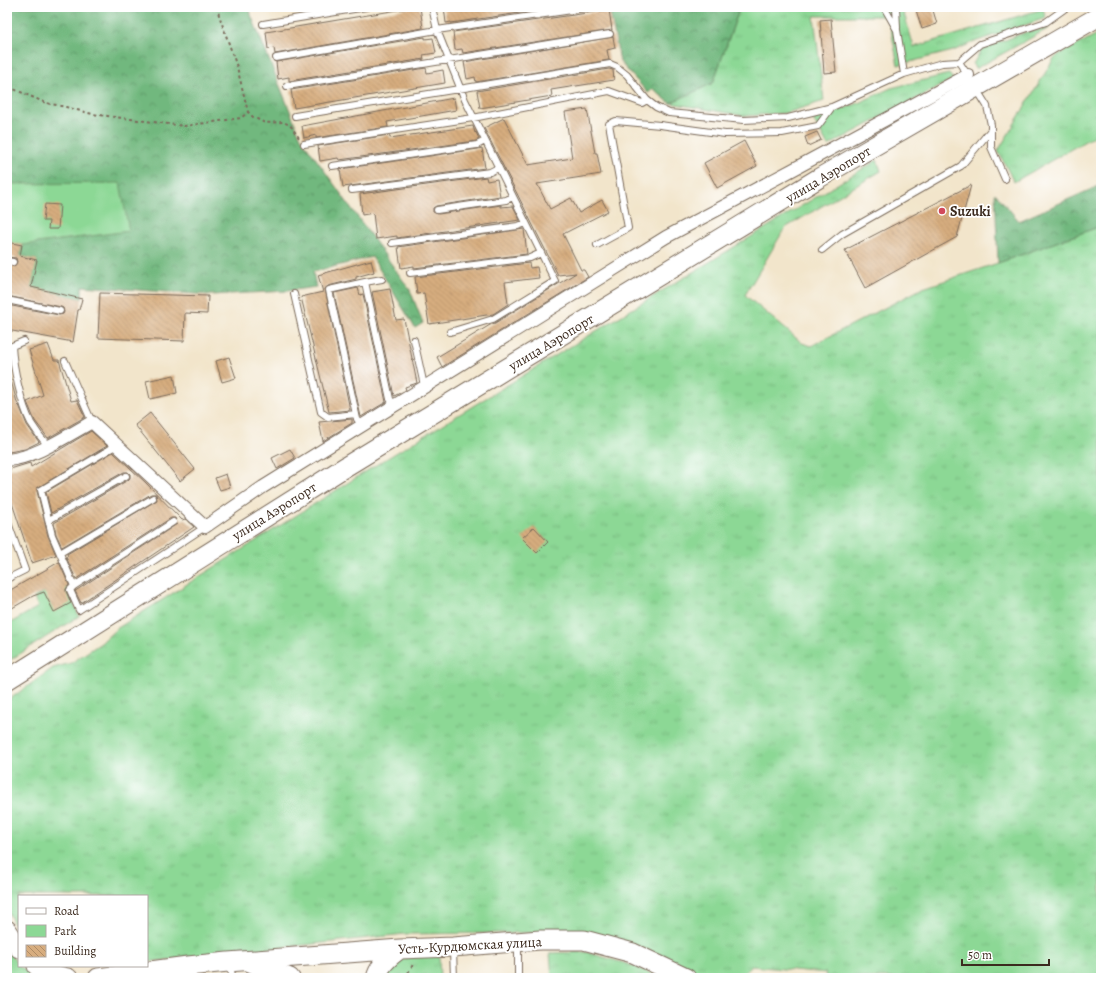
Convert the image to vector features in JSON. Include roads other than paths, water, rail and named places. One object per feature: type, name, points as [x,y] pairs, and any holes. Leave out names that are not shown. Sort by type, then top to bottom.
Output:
[{"type":"main road","name":"улица Аэропорт","points":[[7,680],[358,459],[819,178],[972,82],[1101,15]]},
{"type":"main road","points":[[7,930],[18,946]]},
{"type":"main road","name":"Усть-Курдюмская улица","points":[[98,978],[188,969],[230,970],[247,960],[540,940],[584,940],[633,953],[686,978]]},
{"type":"main road","points":[[376,978],[377,973],[387,958],[400,949]]},
{"type":"main road","name":"Усть-Курдюмская улица","points":[[247,960],[290,978]]},
{"type":"main road","points":[[38,967],[58,976],[68,978]]},
{"type":"street","points":[[7,460],[18,459],[48,446],[92,422],[205,527],[263,487],[666,237],[792,170],[972,82]]},
{"type":"lane","points":[[262,24],[366,7]]},
{"type":"lane","points":[[432,7],[437,30],[473,118],[555,281],[493,319],[450,332]]},
{"type":"lane","points":[[276,58],[437,30],[592,7]]},
{"type":"lane","points":[[884,7],[897,30]]},
{"type":"lane","points":[[896,7],[897,30],[904,74]]},
{"type":"lane","points":[[295,116],[610,64],[617,67],[627,75],[646,100],[669,113],[744,120],[788,118],[832,107],[904,74],[942,63],[959,62],[980,44],[1046,22],[1067,7]]},
{"type":"lane","points":[[287,86],[610,34]]},
{"type":"lane","points":[[959,62],[987,106],[991,125],[991,148],[1005,180]]},
{"type":"lane","points":[[304,144],[473,118],[609,91],[642,103],[646,100]]},
{"type":"lane","points":[[597,245],[628,228],[609,124],[616,121],[660,125],[725,134],[782,133],[818,126],[832,107]]},
{"type":"lane","points":[[822,250],[842,234],[961,166],[990,131]]},
{"type":"lane","points":[[332,166],[477,145],[485,141]]},
{"type":"lane","points":[[352,190],[490,172],[498,168]]},
{"type":"lane","points":[[437,210],[506,200],[513,197]]},
{"type":"lane","points":[[392,243],[518,226],[526,223]]},
{"type":"lane","points":[[410,273],[530,258],[540,253]]},
{"type":"lane","points":[[362,426],[357,419],[329,290],[382,279]]},
{"type":"lane","points":[[366,282],[390,400],[395,406]]},
{"type":"lane","points":[[294,294],[321,412],[328,417],[356,414]]},
{"type":"lane","points":[[7,300],[60,311]]},
{"type":"lane","points":[[414,340],[423,381],[426,386]]},
{"type":"lane","points":[[24,341],[12,346],[13,365],[26,412],[31,424],[48,446]]},
{"type":"lane","points":[[65,361],[92,422]]},
{"type":"lane","points":[[74,586],[52,535],[41,490],[118,445]]},
{"type":"lane","points":[[49,520],[126,476]]},
{"type":"lane","points":[[60,553],[153,498]]},
{"type":"lane","points":[[7,520],[26,570],[7,579]]},
{"type":"lane","points":[[173,522],[74,586],[70,590],[79,610],[205,527]]},
{"type":"lane","points":[[518,942],[518,978]]},
{"type":"lane","points":[[453,947],[454,978]]},
{"type":"place","name":"Suzuki","points":[[942,211]]}]
